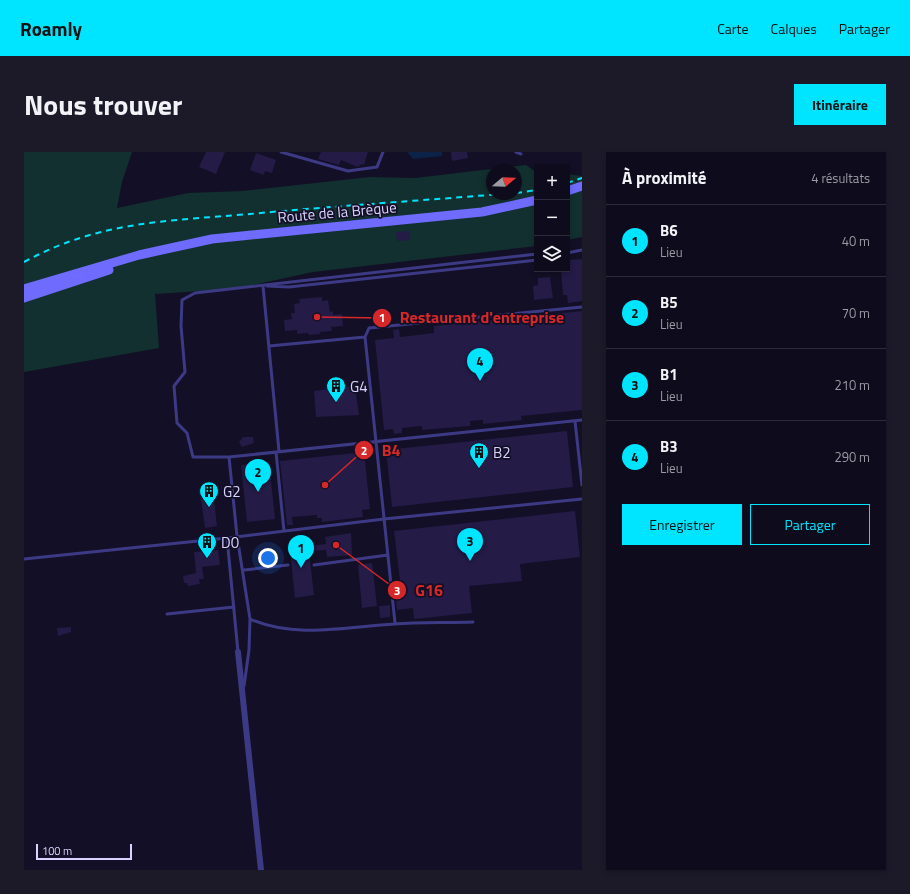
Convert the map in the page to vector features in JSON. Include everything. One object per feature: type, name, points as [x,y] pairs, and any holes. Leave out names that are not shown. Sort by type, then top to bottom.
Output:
[{"type":"main road","points":[[570,190],[582,186]]},
{"type":"main road","name":"Route de la Brèque","points":[[24,289],[139,255],[192,243],[277,232],[482,212],[534,201]]},
{"type":"main road","points":[[24,298],[192,243]]},
{"type":"street","points":[[238,652],[261,870]]},
{"type":"lane","points":[[281,152],[348,171],[377,167],[383,152]]},
{"type":"lane","points":[[299,157],[301,152]]},
{"type":"lane","points":[[516,152],[521,154]]},
{"type":"lane","points":[[570,252],[582,250]]},
{"type":"lane","points":[[534,254],[286,281],[263,286],[195,293],[182,300],[181,326],[185,372],[174,386],[177,423],[187,433],[193,457],[229,458],[277,451],[582,420]]},
{"type":"lane","points":[[263,286],[289,287],[534,260]]},
{"type":"lane","points":[[263,286],[284,531]]},
{"type":"lane","points":[[395,624],[365,337],[369,328],[582,307]]},
{"type":"lane","points":[[269,346],[365,337]]},
{"type":"lane","points":[[576,421],[582,485]]},
{"type":"lane","points":[[229,458],[237,536],[244,570],[250,620],[250,650],[242,693]]},
{"type":"lane","points":[[24,559],[227,538],[384,519],[582,499]]},
{"type":"lane","points":[[227,538],[238,652]]},
{"type":"lane","points":[[314,565],[388,555]]},
{"type":"lane","points":[[244,570],[288,565]]},
{"type":"lane","points":[[167,614],[234,607]]},
{"type":"lane","points":[[250,620],[265,626],[314,631],[395,624],[473,622]]},
{"type":"green space","points":[[24,152],[132,152],[122,182],[117,208],[188,193],[242,191],[370,177],[415,178],[486,170],[486,200],[522,200],[522,165],[526,165],[534,171],[534,246],[313,272],[234,289],[155,294],[159,348],[24,372]]},
{"type":"green space","points":[[570,174],[582,176],[582,237],[570,239]]},
{"type":"water","points":[[407,152],[442,152],[442,156],[413,159]]},
{"type":"building","points":[[206,152],[225,152],[216,174],[199,167]]},
{"type":"building","points":[[321,152],[368,152],[364,165],[362,164],[358,167],[341,160],[339,165],[318,159]]},
{"type":"building","points":[[451,152],[467,152],[468,158],[452,161]]},
{"type":"building","points":[[256,153],[276,160],[272,173],[265,171],[264,175],[250,170]]},
{"type":"building","points":[[410,231],[410,240],[397,241],[396,232]]},
{"type":"building","points":[[582,259],[582,301],[568,303],[567,295],[563,295],[561,272],[570,272],[570,260]]},
{"type":"building","points":[[550,277],[553,298],[534,300],[533,286],[538,285],[538,278]]},
{"type":"building","points":[[322,297],[322,301],[328,300],[330,312],[333,311],[333,315],[342,314],[343,326],[331,327],[332,331],[309,335],[308,333],[297,334],[297,330],[285,331],[284,320],[292,319],[291,313],[295,313],[294,304],[300,303],[299,299]]},
{"type":"building","points":[[582,311],[582,410],[521,416],[522,420],[483,424],[483,420],[470,421],[470,426],[422,430],[422,426],[402,428],[402,433],[394,434],[393,429],[384,430],[375,340],[394,338],[393,330],[399,329],[400,337],[434,333],[434,326]]},
{"type":"building","name":"G4","points":[[355,386],[359,415],[316,417],[314,391]]},
{"type":"building","name":"B2","points":[[567,431],[573,487],[392,507],[386,450]]},
{"type":"building","points":[[243,437],[253,437],[254,443],[242,447],[239,442]]},
{"type":"building","points":[[364,452],[370,509],[362,510],[363,517],[322,522],[322,518],[317,518],[317,515],[292,517],[293,525],[287,525],[280,461]]},
{"type":"building","points":[[269,462],[275,519],[247,522],[241,465]]},
{"type":"building","name":"G2","points":[[213,489],[217,526],[205,528],[200,491]]},
{"type":"building","points":[[575,511],[580,557],[520,564],[522,581],[469,586],[472,613],[414,619],[413,608],[397,610],[394,580],[400,580],[394,531]]},
{"type":"building","points":[[351,533],[352,555],[327,557],[326,550],[309,551],[314,595],[295,598],[289,541],[308,539],[308,546],[326,544],[325,537]]},
{"type":"building","name":"D0","points":[[218,550],[220,565],[202,567],[204,579],[199,579],[200,584],[188,586],[187,583],[184,583],[183,576],[196,573],[194,552]]},
{"type":"building","points":[[372,563],[377,606],[362,608],[358,565]]},
{"type":"building","points":[[390,605],[390,617],[380,618],[379,606]]},
{"type":"building","points":[[71,627],[71,632],[58,636],[57,628]]},
{"type":"railway","points":[[570,182],[582,178]]},
{"type":"railway","points":[[522,192],[534,190]]},
{"type":"railway","points":[[24,262],[52,248],[79,238],[134,225],[162,221],[312,208],[486,195]]},
{"type":"place","name":"Restaurant d'entreprise","points":[[317,317]]},
{"type":"place","name":"B3","points":[[480,381]]},
{"type":"place","name":"G4","points":[[336,403]]},
{"type":"place","name":"B2","points":[[479,469]]},
{"type":"place","name":"B4","points":[[325,485]]},
{"type":"place","name":"B5","points":[[258,492]]},
{"type":"place","name":"G2","points":[[209,508]]},
{"type":"place","name":"G16","points":[[336,545]]},
{"type":"place","name":"D0","points":[[207,559]]},
{"type":"place","name":"B1","points":[[470,561]]},
{"type":"place","name":"B6","points":[[301,568]]}]
